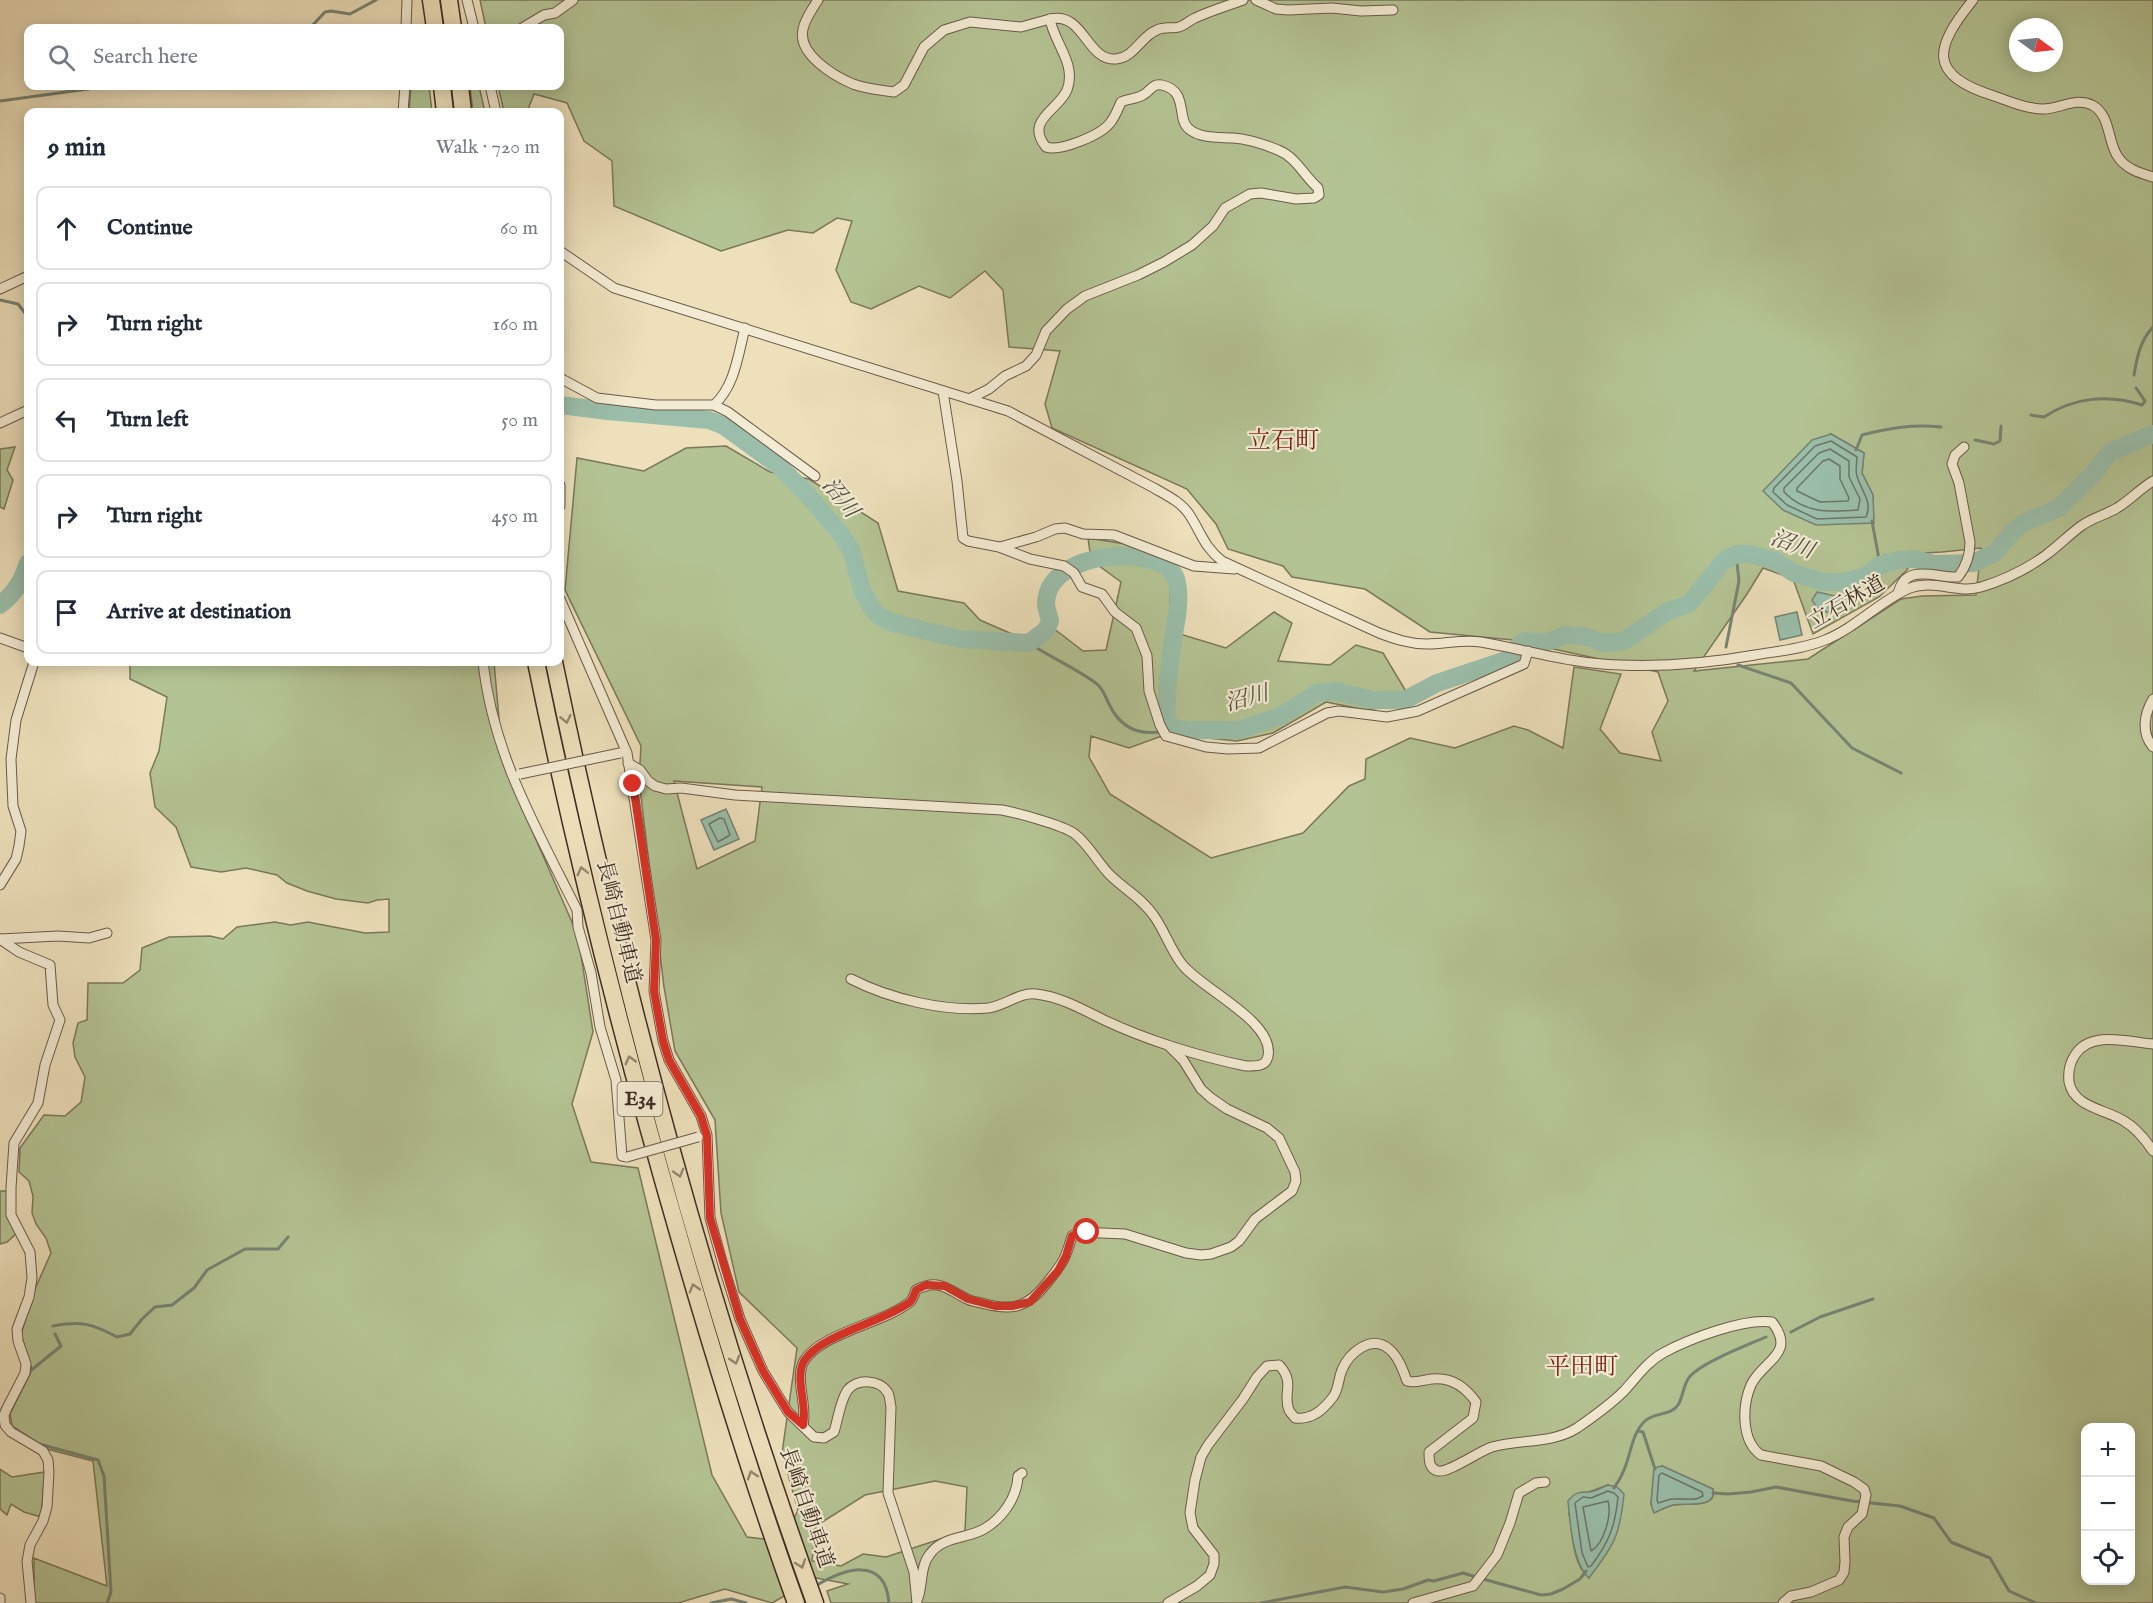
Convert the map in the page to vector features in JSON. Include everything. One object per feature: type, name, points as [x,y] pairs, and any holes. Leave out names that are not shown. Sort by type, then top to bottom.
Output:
[{"type":"highway","points":[[431,0],[434,24]]},
{"type":"highway","points":[[449,0],[452,24]]},
{"type":"highway","points":[[442,90],[445,108]]},
{"type":"highway","points":[[460,90],[463,108]]},
{"type":"highway","name":"長崎自動車道","points":[[537,666],[578,853],[632,1070],[696,1294],[770,1530],[796,1603]]},
{"type":"highway","name":"長崎自動車道","points":[[555,666],[595,849],[652,1077],[716,1300],[787,1525],[815,1603]]},
{"type":"street","points":[[406,24],[407,0]]},
{"type":"street","points":[[467,0],[473,24]]},
{"type":"street","points":[[529,24],[544,15],[555,13],[573,0]]},
{"type":"street","points":[[818,0],[802,31],[808,54],[818,63],[853,84],[894,92],[904,85],[924,47],[944,30],[970,22],[1021,27],[1058,17],[1070,21],[1083,33],[1096,51],[1105,57],[1117,58],[1135,50],[1146,36],[1158,29],[1180,27],[1194,18],[1243,0]]},
{"type":"street","points":[[1256,0],[1276,9],[1288,10],[1332,8],[1361,11],[1393,10]]},
{"type":"street","points":[[1973,0],[1954,23],[1944,45],[1947,67],[1957,80],[1981,92],[2041,109],[2080,102],[2090,104],[2103,116],[2112,146],[2118,157],[2127,166],[2153,177]]},
{"type":"street","points":[[969,399],[988,389],[1005,376],[1026,366],[1036,355],[1046,331],[1067,309],[1085,296],[1138,275],[1192,245],[1208,230],[1225,208],[1250,194],[1261,193],[1296,199],[1314,198],[1320,192],[1297,164],[1277,149],[1234,138],[1220,139],[1189,130],[1184,123],[1182,106],[1178,97],[1166,87],[1158,84],[1152,86],[1146,93],[1121,102],[1112,122],[1105,129],[1062,148],[1046,147],[1041,142],[1039,131],[1041,122],[1048,111],[1061,101],[1068,88],[1070,74],[1066,57],[1050,19]]},
{"type":"street","points":[[403,108],[405,90]]},
{"type":"street","points":[[491,90],[495,108]]},
{"type":"street","points":[[564,254],[614,288],[1008,411],[1177,502],[1188,512],[1204,543],[1213,553],[1236,568]]},
{"type":"street","points":[[0,289],[24,278]]},
{"type":"street","points":[[714,405],[729,388],[745,328]]},
{"type":"street","points":[[564,380],[597,398],[656,405],[714,405],[728,412],[815,476]]},
{"type":"street","points":[[943,392],[963,538],[999,547],[1030,559],[1064,566],[1074,573],[1082,587],[1102,594],[1115,612],[1136,628],[1147,656],[1149,691],[1160,725],[1167,736],[1206,747],[1259,748],[1327,713],[1339,711],[1386,717],[1418,711],[1524,664],[1528,651]]},
{"type":"street","points":[[0,423],[24,412]]},
{"type":"street","points":[[1898,594],[1900,584],[1908,576],[1917,573],[1958,577],[1961,573],[1970,551],[1964,506],[1952,464],[1955,455],[1964,447]]},
{"type":"street","name":"立石林道","points":[[1236,568],[1404,642],[1427,644],[1477,641],[1574,660],[1619,665],[1715,662],[1803,647],[1827,639],[1855,624],[1898,594],[1921,585],[1948,586],[1964,590],[1999,581],[2045,556],[2093,518],[2109,513],[2153,481]]},
{"type":"street","points":[[999,547],[1036,537],[1055,529],[1065,528],[1083,534],[1114,535],[1194,566],[1236,568]]},
{"type":"street","points":[[564,609],[625,756],[656,940],[654,991],[663,1041],[669,1060],[701,1116],[710,1218],[740,1319],[763,1371],[788,1412],[814,1437],[824,1438],[834,1432],[846,1393],[852,1384],[876,1383],[889,1394],[891,1407],[888,1493],[914,1572],[918,1602]]},
{"type":"street","points":[[0,638],[24,647]]},
{"type":"street","points":[[0,885],[16,859],[21,831],[13,806],[11,759],[16,720],[33,666]]},
{"type":"street","points":[[483,666],[485,685],[504,757],[516,775],[577,910],[578,927],[591,973],[600,1027],[616,1080],[620,1105],[622,1156],[627,1157],[702,1136]]},
{"type":"street","points":[[2153,699],[2148,707],[2145,722],[2146,734],[2153,747]]},
{"type":"street","points":[[516,775],[625,756]]},
{"type":"street","points":[[625,756],[648,781],[666,789],[681,788],[735,795],[1002,810],[1022,814],[1074,833],[1110,875],[1143,903],[1154,916],[1170,948],[1182,965],[1262,1032],[1269,1052],[1265,1063],[1258,1066],[1246,1066],[1170,1046],[1104,1020],[1065,1001],[1043,995],[1028,994],[991,1008],[950,1008],[872,989],[851,980]]},
{"type":"street","points":[[0,762],[11,759]]},
{"type":"street","points":[[0,939],[58,936],[77,939],[107,933]]},
{"type":"street","points":[[0,939],[19,952],[50,965],[53,1005],[60,1020],[45,1065],[38,1103],[14,1143],[11,1188],[11,1215],[30,1252],[32,1278],[29,1297],[17,1329],[18,1341],[26,1364],[25,1373],[4,1414],[5,1425],[11,1432],[43,1451],[48,1460],[49,1472],[47,1507],[43,1521],[30,1545],[27,1561],[31,1603]]},
{"type":"street","points":[[2153,1044],[2103,1040],[2091,1042],[2081,1047],[2074,1055],[2069,1067],[2069,1077],[2070,1086],[2079,1100],[2124,1120],[2138,1132],[2153,1151]]},
{"type":"street","points":[[803,1425],[806,1414],[801,1378],[803,1364],[812,1351],[861,1324],[912,1301],[916,1290],[926,1285],[945,1286],[968,1299],[995,1306],[1012,1306],[1030,1302],[1058,1271],[1066,1256],[1072,1236],[1079,1232],[1125,1234],[1186,1253],[1201,1256],[1212,1254],[1231,1247],[1239,1241],[1255,1219],[1292,1191],[1296,1181],[1295,1172],[1279,1138],[1267,1128],[1227,1109],[1211,1098],[1201,1089],[1183,1060],[1170,1046]]},
{"type":"street","points":[[1168,1603],[1197,1586],[1210,1575],[1214,1555],[1193,1528],[1190,1513],[1201,1457],[1267,1366],[1279,1365],[1288,1379],[1288,1409],[1295,1418],[1304,1419],[1320,1410],[1335,1394],[1342,1369],[1353,1352],[1371,1344],[1388,1347],[1395,1354],[1407,1381],[1416,1383],[1428,1379],[1447,1379],[1463,1386],[1476,1402],[1473,1418],[1429,1452],[1432,1467],[1439,1471],[1448,1470],[1469,1457],[1493,1447],[1559,1436],[1574,1429],[1624,1390],[1660,1354],[1709,1334],[1762,1321],[1772,1322],[1782,1338],[1780,1351],[1751,1384],[1745,1413],[1748,1435],[1753,1449],[1761,1455],[1821,1466],[1854,1482],[1864,1490],[1866,1495],[1863,1514],[1848,1527],[1844,1537],[1844,1572],[1839,1580],[1819,1589],[1791,1596],[1783,1603]]},
{"type":"street","points":[[918,1602],[923,1586],[923,1568],[929,1555],[938,1545],[984,1529],[996,1520],[1010,1503],[1018,1476],[1022,1473]]},
{"type":"street","points":[[1413,1603],[1467,1588],[1480,1578],[1497,1556],[1520,1493],[1536,1483],[1545,1482]]},
{"type":"street","points":[[0,1598],[0,1603]]},
{"type":"shaded area","points":[[480,0],[2153,0],[2153,1603],[831,1603],[827,1591],[848,1584],[816,1578],[772,1603],[725,1589],[678,1603],[34,1603],[34,1558],[107,1586],[93,1461],[47,1449],[12,1426],[10,1414],[32,1370],[21,1334],[35,1289],[51,1253],[46,1238],[36,1224],[32,1213],[33,1196],[29,1181],[19,1172],[20,1148],[44,1115],[65,1116],[81,1102],[85,1077],[75,1057],[73,1043],[78,1023],[87,1020],[88,983],[123,983],[140,970],[142,948],[169,937],[210,936],[223,939],[237,927],[275,922],[291,925],[308,922],[365,933],[389,932],[389,899],[368,903],[336,899],[287,883],[277,875],[246,868],[221,872],[191,867],[176,827],[155,807],[150,773],[159,751],[167,697],[130,679],[130,666],[494,666],[503,764],[578,936],[593,1032],[572,1104],[591,1162],[638,1168],[712,1475],[747,1537],[783,1541],[798,1510],[782,1453],[797,1348],[739,1292],[721,1213],[715,1120],[675,1051],[664,987],[639,780],[641,746],[565,590],[577,458],[644,471],[686,448],[726,446],[770,472],[809,479],[878,523],[898,591],[964,603],[980,620],[1019,637],[1053,628],[1083,651],[1106,650],[1121,582],[1091,560],[1088,538],[1132,545],[1170,559],[1170,631],[1226,648],[1274,612],[1292,623],[1278,661],[1330,665],[1356,645],[1383,653],[1413,703],[1366,710],[1326,702],[1273,733],[1237,741],[1167,734],[1129,748],[1091,736],[1089,757],[1110,794],[1211,858],[1303,833],[1349,786],[1365,779],[1366,759],[1410,738],[1455,748],[1514,726],[1528,730],[1563,748],[1574,667],[1621,674],[1600,729],[1620,753],[1661,761],[1652,732],[1668,701],[1658,672],[1513,640],[1430,632],[1365,589],[1292,577],[1283,566],[1228,549],[1216,524],[1187,489],[1052,428],[1045,404],[1060,351],[1009,347],[1003,290],[985,271],[950,298],[919,286],[871,309],[851,302],[836,270],[852,221],[837,218],[813,233],[788,230],[721,251],[614,206],[612,161],[584,141],[567,103],[534,94],[529,108],[503,108],[499,90],[564,90],[564,24],[485,24]],"holes":[[[1831,434],[1864,453],[1862,473],[1873,495],[1873,523]],[[1981,548],[1976,595],[1922,596],[1901,599],[1808,659],[1694,671],[1763,568],[1793,579],[1813,634],[1879,597],[1908,569],[1885,555]],[[674,781],[762,787],[755,841],[697,869]],[[1662,1466],[1713,1489],[1713,1496],[1710,1500],[1699,1504],[1673,1505],[1654,1512],[1651,1504],[1654,1473]],[[935,1481],[967,1487],[965,1531],[886,1557],[863,1554],[841,1566],[812,1561],[816,1526],[865,1495]],[[1608,1485],[1589,1578],[1583,1572],[1576,1557],[1569,1513],[1589,1492]]]},
{"type":"shaded area","points":[[411,90],[429,90],[432,108],[409,108]]},
{"type":"shaded area","points":[[470,90],[480,90],[484,108],[473,108]]},
{"type":"shaded area","points":[[15,447],[7,470],[13,480],[4,509],[0,507],[0,449]]},
{"type":"shaded area","points":[[0,1191],[7,1191],[17,1233],[7,1242],[0,1244]]},
{"type":"shaded area","points":[[0,1469],[12,1477],[45,1472],[41,1517],[24,1512],[11,1504],[7,1515],[0,1509]]},
{"type":"water","points":[[1831,434],[1864,453],[1862,473],[1873,495],[1874,523],[1816,525],[1783,510],[1763,491],[1812,440]]},
{"type":"water","points":[[1817,592],[1835,596],[1858,592],[1859,599],[1830,613],[1818,609],[1812,600]]},
{"type":"water","points":[[1797,612],[1802,635],[1780,640],[1775,617]]},
{"type":"water","points":[[726,809],[739,839],[714,850],[701,820]]},
{"type":"water","points":[[1662,1466],[1713,1489],[1713,1496],[1710,1500],[1699,1504],[1673,1505],[1654,1513],[1651,1504],[1654,1468]]},
{"type":"water","points":[[1608,1485],[1617,1487],[1624,1494],[1618,1530],[1610,1548],[1589,1578],[1579,1563],[1576,1553],[1568,1501],[1577,1493],[1594,1491]]},
{"type":"waterway","points":[[314,24],[325,12],[350,14],[376,0]]},
{"type":"waterway","points":[[0,101],[81,90]]},
{"type":"waterway","points":[[0,300],[18,304],[24,312]]},
{"type":"waterway","points":[[2134,375],[2142,344],[2153,327]]},
{"type":"waterway","points":[[2031,415],[2044,417],[2067,405],[2092,399],[2117,399],[2142,405],[2145,401],[2136,388]]},
{"type":"waterway","name":"沼川","points":[[564,406],[709,420],[724,426],[779,466],[806,493],[840,533],[851,550],[862,590],[871,607],[879,616],[893,623],[960,639],[1029,643],[1046,630],[1050,621],[1046,603],[1052,585],[1066,571],[1085,562],[1108,557],[1131,556],[1151,560],[1167,567],[1176,579],[1178,599],[1168,679],[1167,725],[1181,730],[1239,730],[1281,716],[1317,693],[1335,691],[1373,700],[1405,700],[1437,683],[1509,659],[1519,645],[1526,641],[1545,643],[1565,635],[1584,636],[1604,643],[1624,641],[1668,611],[1689,604],[1723,562],[1736,554],[1750,554],[1776,561],[1794,573],[1823,582],[1842,582],[1864,577],[1880,565],[1899,560],[1915,559],[1934,564],[1973,563],[1995,553],[2012,532],[2023,523],[2059,508],[2093,474],[2110,452],[2153,434]]},
{"type":"waterway","points":[[1975,440],[1994,444],[2000,441],[2001,426]]},
{"type":"waterway","points":[[1856,450],[1862,435],[1901,427],[1941,427]]},
{"type":"waterway","points":[[1872,521],[1880,565]]},
{"type":"waterway","points":[[1726,647],[1739,581],[1736,554]]},
{"type":"waterway","name":"沼川","points":[[0,605],[10,596],[24,573]]},
{"type":"waterway","points":[[1029,643],[1097,684],[1123,723],[1142,732],[1158,732]]},
{"type":"waterway","points":[[1738,665],[1791,683],[1852,748],[1901,773]]},
{"type":"waterway","points":[[53,1326],[79,1324],[93,1326],[117,1337],[130,1334],[155,1307],[172,1305],[194,1288],[207,1270],[245,1249],[278,1249],[288,1237]]},
{"type":"waterway","points":[[1791,1332],[1820,1317],[1873,1299]]},
{"type":"waterway","points":[[29,1372],[61,1346],[55,1334]]},
{"type":"waterway","points":[[1614,1488],[1626,1466],[1640,1426],[1649,1418],[1675,1408],[1693,1373],[1724,1355],[1766,1337]]},
{"type":"waterway","points":[[1638,1431],[1643,1432],[1655,1469]]},
{"type":"waterway","points":[[39,1444],[98,1460],[104,1476],[111,1592],[107,1603]]},
{"type":"waterway","points":[[1713,1493],[1751,1492],[1776,1487],[1852,1501],[1900,1506],[1934,1518],[1951,1542],[1990,1558],[2009,1591],[2036,1603]]},
{"type":"waterway","points":[[814,1587],[849,1571],[871,1572],[880,1577],[886,1588],[889,1603]]},
{"type":"waterway","points":[[1483,1579],[1541,1595],[1563,1589],[1580,1579],[1586,1571]]},
{"type":"waterway","points":[[1261,1603],[1345,1587],[1383,1592],[1463,1573],[1476,1577]]},
{"type":"waterway","points":[[711,1603],[731,1599],[746,1603]]},
{"type":"district","name":"立石町","points":[[1283,441]]},
{"type":"district","name":"平田町","points":[[1582,1367]]},
{"type":"route","points":[[633,784],[656,940],[654,991],[663,1041],[669,1060],[701,1116],[707,1136],[710,1218],[740,1319],[763,1371],[788,1412],[803,1425],[806,1414],[801,1378],[803,1364],[812,1351],[861,1324],[912,1301],[916,1290],[926,1285],[945,1286],[968,1299],[995,1306],[1012,1306],[1030,1302],[1058,1271],[1066,1256],[1072,1236],[1079,1232],[1087,1232]]}]
